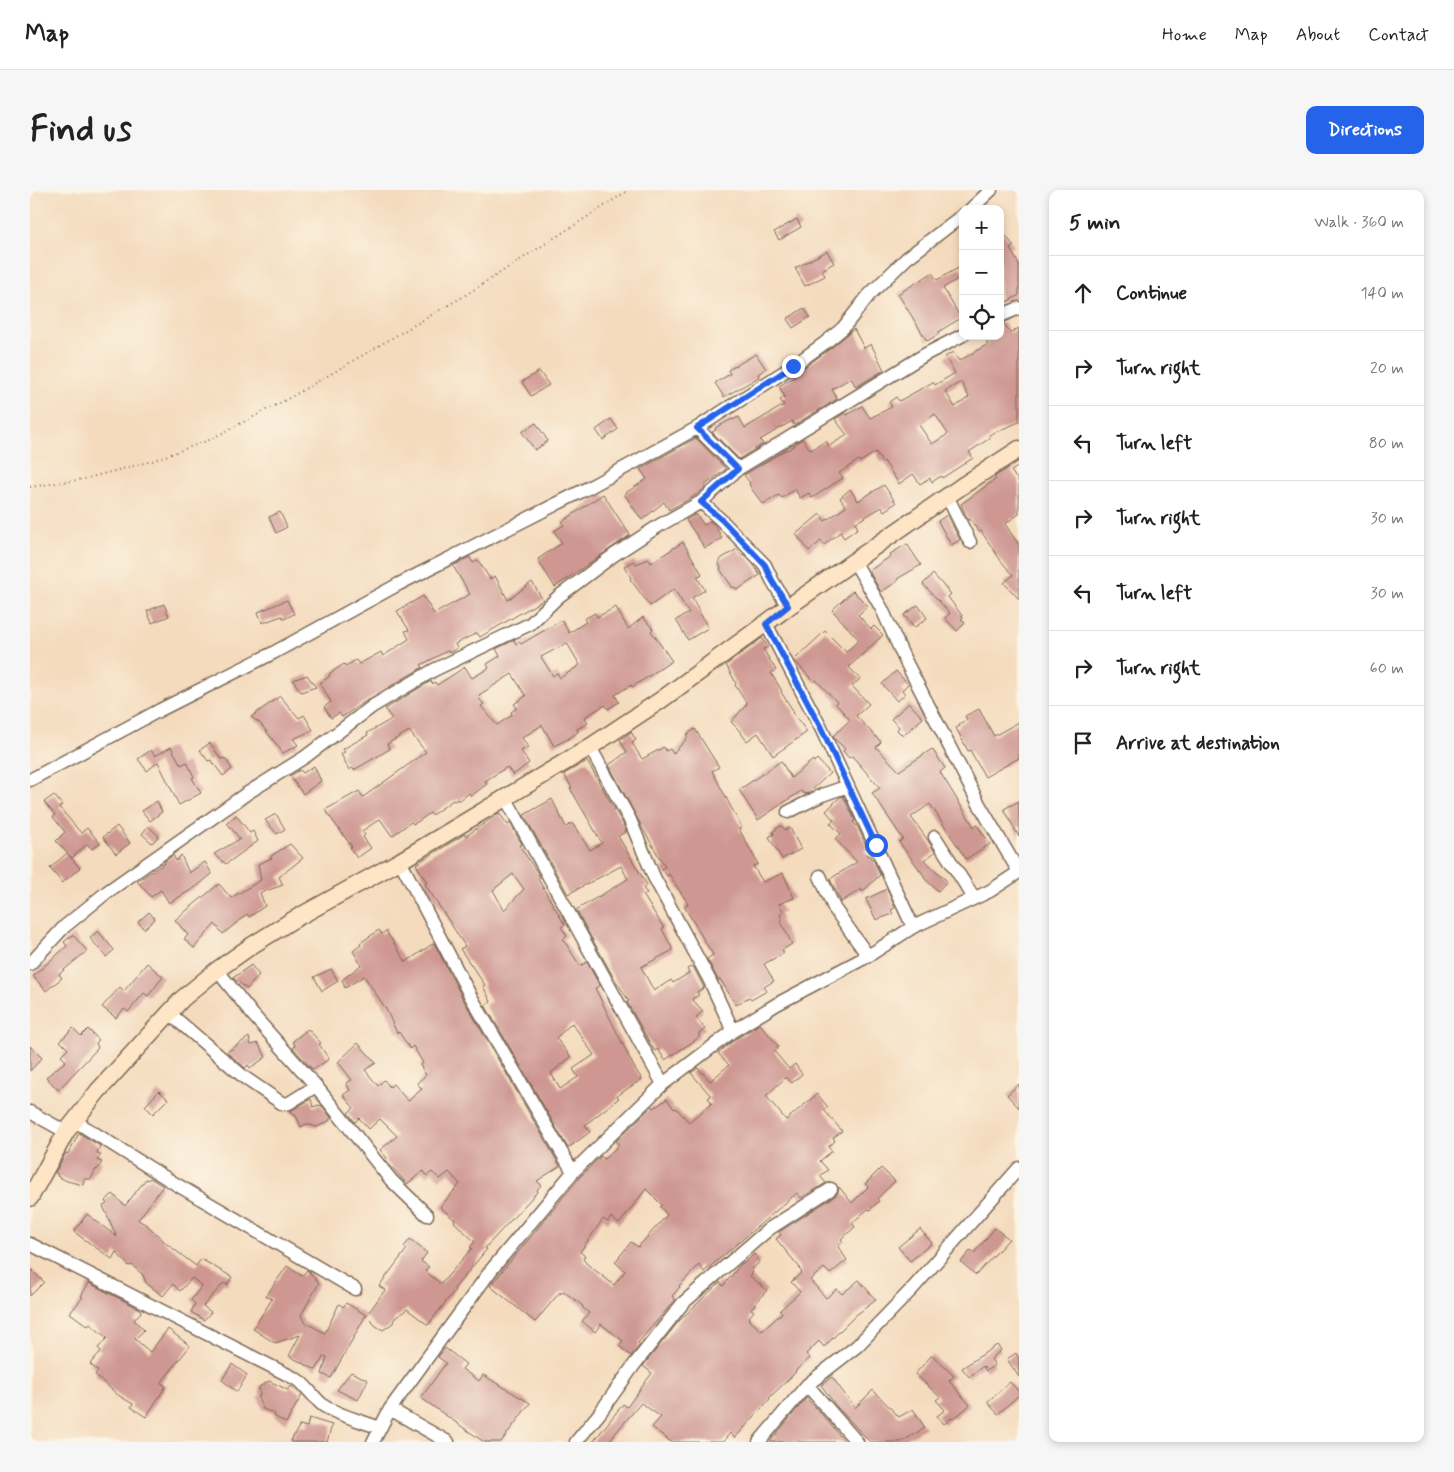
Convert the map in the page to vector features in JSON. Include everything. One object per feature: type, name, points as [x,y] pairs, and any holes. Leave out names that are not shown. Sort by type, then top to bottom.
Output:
[{"type":"main road","points":[[30,1198],[70,1127],[98,1091],[169,1013],[217,970],[291,921],[400,861],[590,747],[661,700],[788,606],[854,560],[1019,449]]},
{"type":"street","points":[[975,205],[991,190]]},
{"type":"street","points":[[30,780],[160,710],[273,653],[399,584],[588,488],[697,428],[793,366],[826,342],[843,328],[869,295],[907,258],[959,218]]},
{"type":"street","points":[[1004,314],[1019,308]]},
{"type":"street","points":[[30,964],[64,927],[107,892],[246,794],[305,757],[373,706],[434,670],[530,624],[558,597],[614,554],[701,502],[738,469],[918,359],[959,337]]},
{"type":"street","points":[[697,428],[738,469]]},
{"type":"street","points":[[947,496],[970,542]]},
{"type":"street","points":[[701,502],[722,520],[765,565],[788,606]]},
{"type":"street","points":[[372,1442],[390,1409],[492,1269],[573,1172],[663,1084],[734,1031],[777,1004],[868,956],[913,926],[990,891],[1019,872],[979,804],[904,658],[882,609],[854,560]]},
{"type":"street","points":[[766,624],[795,677],[913,926]]},
{"type":"street","points":[[590,747],[630,820],[654,878],[709,979],[734,1031]]},
{"type":"street","points":[[788,812],[822,795],[848,786]]},
{"type":"street","points":[[505,797],[663,1084]]},
{"type":"street","points":[[935,837],[974,898]]},
{"type":"street","points":[[400,861],[470,995],[573,1172]]},
{"type":"street","points":[[820,876],[834,908],[868,956]]},
{"type":"street","points":[[217,970],[252,1015],[316,1086],[391,1180],[426,1215]]},
{"type":"street","points":[[169,1013],[245,1078],[282,1104],[289,1103],[316,1086]]},
{"type":"street","points":[[30,1112],[70,1127],[174,1183],[355,1289]]},
{"type":"street","points":[[759,1442],[807,1385],[857,1346],[913,1288],[1019,1168]]},
{"type":"street","points":[[576,1442],[683,1303],[769,1229],[831,1189]]},
{"type":"street","points":[[30,1244],[296,1378],[325,1406],[380,1428]]},
{"type":"street","points":[[807,1385],[857,1442]]},
{"type":"street","points":[[390,1409],[448,1442]]},
{"type":"path","points":[[30,487],[84,479],[152,461],[209,440],[292,396],[464,296],[629,190]]},
{"type":"building","points":[[797,219],[801,227],[779,240],[774,232]]},
{"type":"building","points":[[1004,234],[1014,246],[1010,249],[1019,264],[1019,295],[1007,302],[1005,299]]},
{"type":"building","points":[[827,251],[834,263],[822,270],[825,276],[805,286],[795,268]]},
{"type":"building","points":[[959,268],[959,278],[943,288],[959,315],[959,319],[927,341],[898,294],[932,273],[937,280]]},
{"type":"building","points":[[804,308],[810,317],[793,328],[787,319]]},
{"type":"building","points":[[1004,323],[1010,333],[1019,328],[1019,422],[989,435],[990,438],[969,452],[973,458],[942,478],[941,476],[932,482],[930,478],[920,484],[913,474],[899,484],[884,461],[882,463],[876,452],[839,473],[843,478],[812,498],[809,493],[800,498],[795,489],[782,498],[779,495],[763,504],[753,491],[744,475],[788,450],[802,439],[811,450],[826,441],[829,446],[847,435],[835,419],[845,413],[847,415],[862,406],[870,418],[892,407],[889,402],[896,397],[899,401],[933,382],[935,385],[955,373],[945,357],[953,352],[959,361],[988,344],[986,340],[1004,340]],"holes":[[[961,382],[969,397],[955,407],[945,391]],[[935,414],[948,434],[932,444],[919,425]]]},
{"type":"building","points":[[854,329],[864,348],[871,344],[884,370],[856,387],[851,378],[832,389],[837,399],[794,425],[792,421],[760,440],[763,444],[739,459],[712,432],[716,430],[715,428],[739,417],[745,428],[784,405],[780,400],[785,397],[779,386],[796,376],[795,374]]},
{"type":"building","points":[[756,354],[766,369],[758,374],[759,377],[724,397],[715,383],[730,374],[728,370]]},
{"type":"building","points":[[539,371],[549,385],[531,396],[522,382]]},
{"type":"building","points":[[611,419],[618,429],[603,440],[596,430]]},
{"type":"building","points":[[536,423],[548,441],[535,450],[522,432]]},
{"type":"building","points":[[696,438],[726,469],[704,486],[705,488],[696,495],[669,510],[664,502],[642,520],[624,494],[647,479],[640,469]]},
{"type":"building","points":[[1019,461],[1019,466],[1011,471],[1019,482],[1019,514],[1005,524],[1019,545],[1019,599],[1004,583],[1013,575],[981,531],[979,532],[970,519],[968,520],[961,504],[996,479],[994,477]]},
{"type":"building","points":[[884,485],[896,503],[884,511],[882,507],[855,523],[858,528],[844,538],[840,532],[824,545],[821,541],[809,551],[796,534],[820,514],[825,521],[846,507],[840,498],[850,489],[858,501]]},
{"type":"building","points":[[603,494],[630,535],[555,587],[538,559],[562,543],[554,531],[564,525],[562,522]]},
{"type":"building","points":[[280,512],[287,527],[276,533],[269,517]]},
{"type":"building","points":[[696,514],[704,525],[710,521],[714,524],[722,538],[705,548],[686,520]]},
{"type":"building","points":[[947,515],[960,540],[951,545],[938,521]]},
{"type":"building","points":[[683,542],[702,574],[697,577],[705,590],[692,598],[708,628],[688,640],[676,620],[689,613],[674,589],[650,606],[630,579],[624,566],[634,561],[636,564],[649,559],[651,563]]},
{"type":"building","points":[[907,544],[921,565],[897,579],[898,581],[881,592],[869,571],[891,556],[890,554]]},
{"type":"building","points":[[737,549],[741,555],[743,554],[753,564],[760,575],[737,590],[735,587],[733,588],[720,569],[719,560]]},
{"type":"building","points":[[469,557],[473,563],[478,560],[490,579],[495,576],[508,600],[532,582],[543,600],[480,637],[477,633],[455,644],[457,648],[451,652],[447,651],[421,665],[423,667],[342,717],[339,713],[331,718],[324,707],[331,702],[320,683],[344,664],[346,666],[356,660],[359,664],[381,652],[383,656],[409,639],[405,631],[409,630],[397,611],[423,596],[434,614],[470,594],[453,566]]},
{"type":"building","points":[[933,574],[951,594],[948,597],[963,617],[961,619],[965,623],[957,631],[945,618],[950,613],[923,584]]},
{"type":"building","points":[[853,591],[868,606],[858,615],[871,629],[874,626],[883,635],[849,667],[860,679],[852,686],[869,704],[856,716],[881,742],[876,747],[899,771],[932,749],[945,768],[940,772],[974,827],[977,825],[990,844],[966,859],[930,804],[911,817],[935,852],[924,860],[947,881],[938,891],[924,878],[899,842],[903,839],[872,793],[880,788],[852,756],[849,758],[843,751],[845,749],[834,738],[833,736],[850,720],[835,703],[837,702],[816,680],[814,682],[794,660],[825,631],[846,652],[859,640],[832,610]]},
{"type":"building","points":[[287,600],[294,614],[284,619],[282,616],[262,623],[258,612]]},
{"type":"building","points":[[164,604],[169,616],[152,623],[147,611]]},
{"type":"building","points":[[918,605],[927,618],[914,628],[904,615]]},
{"type":"building","points":[[616,607],[628,629],[643,617],[653,629],[651,631],[672,661],[632,687],[631,685],[615,695],[619,702],[608,709],[605,705],[585,717],[588,723],[577,729],[578,732],[568,739],[554,746],[542,725],[522,738],[528,747],[521,751],[529,763],[513,775],[507,767],[485,781],[487,784],[471,796],[469,793],[459,801],[458,799],[453,800],[432,815],[430,813],[413,824],[411,822],[392,836],[380,819],[362,831],[365,835],[363,837],[371,848],[357,858],[350,848],[352,847],[325,810],[359,791],[363,797],[426,752],[409,731],[387,744],[390,749],[354,770],[352,768],[349,770],[341,754],[345,752],[343,749],[392,719],[385,709],[431,681],[432,684],[435,682],[437,685],[465,667],[472,678],[489,668],[487,664],[500,656],[496,649],[514,640],[516,644],[519,642],[521,644],[562,620],[569,633],[586,622],[584,619],[595,613],[597,617]],"holes":[[[567,643],[580,665],[560,678],[557,673],[553,676],[541,657]],[[512,674],[526,696],[514,704],[517,708],[511,712],[512,715],[497,725],[481,706],[484,704],[478,698],[479,695]]]},
{"type":"building","points":[[762,638],[768,647],[763,649],[776,670],[771,673],[793,713],[807,732],[773,756],[758,733],[747,741],[731,722],[747,704],[735,685],[736,683],[726,665]]},
{"type":"building","points":[[896,671],[908,684],[902,690],[905,694],[897,701],[882,684]]},
{"type":"building","points":[[307,675],[316,687],[301,692],[293,680]]},
{"type":"building","points":[[280,696],[299,718],[304,715],[313,730],[293,739],[298,745],[283,753],[260,723],[251,717]]},
{"type":"building","points":[[909,703],[923,718],[903,736],[897,730],[899,727],[891,719]]},
{"type":"building","points":[[979,709],[994,736],[1019,722],[1019,758],[985,777],[956,728],[967,720],[965,716]]},
{"type":"building","points":[[695,729],[719,767],[712,771],[742,828],[739,829],[758,864],[753,866],[763,882],[783,873],[794,898],[779,904],[784,912],[780,914],[782,920],[780,920],[792,944],[782,950],[784,953],[764,964],[774,981],[764,987],[767,991],[751,1000],[749,997],[736,1005],[720,979],[718,980],[707,959],[713,955],[684,906],[688,904],[669,874],[667,876],[662,869],[665,867],[609,765],[627,752],[620,740],[631,732],[636,740],[632,743],[642,759],[664,747],[666,751],[670,749],[673,754],[688,737],[686,735]]},
{"type":"building","points":[[210,743],[221,759],[225,758],[232,769],[223,776],[211,760],[208,761],[200,750]]},
{"type":"building","points":[[171,747],[181,765],[187,762],[194,777],[192,778],[201,793],[179,805],[158,762],[147,771],[138,759],[151,750],[155,756]]},
{"type":"building","points":[[817,759],[830,773],[809,793],[805,794],[801,791],[758,820],[739,790],[781,761],[791,778],[813,760],[814,762]]},
{"type":"building","points":[[587,761],[623,824],[626,832],[618,836],[647,885],[643,888],[647,893],[643,895],[664,928],[662,929],[673,950],[641,967],[654,991],[671,980],[673,983],[689,973],[687,969],[693,966],[704,988],[697,992],[699,995],[692,999],[703,1011],[696,1017],[705,1029],[698,1034],[700,1036],[694,1041],[665,1060],[658,1049],[655,1051],[651,1045],[627,1002],[629,1001],[576,910],[628,879],[621,866],[568,894],[524,815],[552,799],[566,827],[572,823],[590,850],[602,843],[564,774]]},
{"type":"building","points":[[314,766],[321,781],[303,794],[290,776],[300,770],[303,773]]},
{"type":"building","points":[[54,795],[62,805],[59,807],[81,833],[87,828],[100,843],[92,849],[87,844],[72,858],[56,841],[65,832],[53,817],[55,815],[44,802]]},
{"type":"building","points":[[843,796],[855,820],[853,822],[858,827],[867,848],[864,851],[874,861],[880,875],[862,892],[861,889],[841,902],[830,879],[857,862],[835,839],[841,834],[830,823],[834,820],[826,811]]},
{"type":"building","points":[[157,801],[162,812],[150,821],[142,811]]},
{"type":"building","points":[[1019,801],[1019,837],[1004,809]]},
{"type":"building","points":[[499,813],[508,825],[510,823],[522,844],[519,845],[537,872],[540,878],[538,879],[565,925],[561,927],[567,936],[563,939],[580,966],[587,962],[600,986],[595,988],[634,1067],[642,1079],[617,1096],[619,1098],[585,1125],[590,1132],[568,1148],[485,1005],[491,1002],[483,986],[485,985],[460,949],[465,946],[425,884],[427,883],[416,864],[465,834],[466,836]],"holes":[[[513,874],[524,889],[504,910],[493,890]],[[572,1023],[594,1055],[573,1069],[578,1077],[560,1089],[551,1073],[571,1057],[556,1038]]]},
{"type":"building","points":[[276,814],[285,829],[277,834],[265,820]]},
{"type":"building","points":[[236,815],[250,833],[253,831],[258,841],[226,864],[214,854],[240,839],[227,823]]},
{"type":"building","points":[[117,826],[130,843],[116,854],[103,837]]},
{"type":"building","points":[[148,826],[159,836],[152,843],[142,834]]},
{"type":"building","points":[[781,826],[786,830],[790,828],[801,849],[782,859],[769,837],[774,834],[773,831]]},
{"type":"building","points":[[290,844],[303,858],[279,877],[283,885],[260,893],[265,906],[249,917],[247,914],[223,934],[215,924],[194,948],[184,939],[188,935],[175,920],[219,884],[231,898],[261,880],[258,864],[272,858],[271,856]]},
{"type":"building","points":[[67,853],[80,868],[62,883],[50,868]]},
{"type":"building","points":[[173,855],[176,861],[181,855],[189,873],[205,862],[212,874],[196,887],[169,903],[161,890],[151,897],[137,881],[165,863]]},
{"type":"building","points":[[887,889],[895,908],[891,910],[893,914],[876,920],[866,899]]},
{"type":"building","points":[[149,912],[155,919],[144,929],[138,922]]},
{"type":"building","points":[[379,930],[382,934],[386,931],[406,962],[434,943],[463,999],[560,1166],[537,1181],[541,1185],[538,1191],[485,1248],[487,1249],[454,1289],[428,1325],[407,1309],[383,1330],[366,1316],[385,1290],[379,1286],[407,1249],[404,1247],[410,1239],[427,1253],[421,1261],[429,1267],[425,1271],[441,1284],[475,1242],[440,1207],[460,1184],[449,1172],[440,1179],[432,1172],[427,1176],[423,1171],[407,1184],[385,1160],[387,1158],[380,1150],[397,1136],[380,1119],[369,1129],[359,1118],[355,1122],[348,1113],[354,1108],[343,1095],[350,1090],[346,1083],[352,1080],[338,1062],[358,1043],[376,1063],[365,1070],[378,1086],[384,1080],[390,1087],[393,1084],[408,1101],[422,1089],[417,1083],[426,1075],[420,1065],[423,1063],[413,1046],[410,1049],[399,1032],[397,1033],[386,1009],[364,976],[345,988],[342,980],[361,965],[353,951],[361,945],[360,943]]},
{"type":"building","points":[[98,931],[114,950],[106,957],[90,938]]},
{"type":"building","points":[[73,935],[87,951],[59,974],[62,978],[46,991],[33,976],[67,946],[64,942]]},
{"type":"building","points":[[147,963],[163,977],[148,996],[144,993],[128,1012],[124,1009],[116,1018],[102,1007],[120,987],[124,991]]},
{"type":"building","points":[[251,965],[259,975],[247,989],[233,978]]},
{"type":"building","points":[[331,969],[338,981],[322,991],[314,977]]},
{"type":"building","points":[[760,1024],[779,1047],[774,1051],[789,1069],[795,1064],[802,1074],[792,1083],[786,1077],[766,1096],[786,1120],[817,1094],[828,1107],[824,1110],[842,1131],[833,1138],[835,1141],[828,1147],[832,1151],[820,1161],[828,1170],[820,1176],[826,1183],[801,1198],[797,1193],[704,1272],[699,1265],[679,1286],[672,1296],[675,1300],[638,1343],[640,1345],[631,1356],[619,1346],[623,1341],[601,1324],[595,1332],[582,1321],[589,1313],[563,1291],[561,1294],[560,1292],[535,1322],[490,1286],[579,1178],[601,1156],[604,1159],[619,1145],[616,1141],[652,1106],[654,1108],[667,1099],[674,1109],[676,1108],[689,1122],[712,1103],[708,1098],[711,1096],[691,1073],[698,1068],[710,1081],[729,1065],[718,1053],[737,1038]],"holes":[[[646,1189],[662,1205],[660,1207],[667,1215],[638,1247],[631,1242],[615,1262],[625,1271],[614,1285],[583,1259],[585,1256],[580,1252],[603,1219],[608,1222],[611,1217],[619,1224]]]},
{"type":"building","points":[[73,1028],[81,1036],[88,1029],[99,1040],[96,1043],[98,1048],[58,1090],[46,1077],[66,1061],[61,1056],[68,1049],[60,1041]]},
{"type":"building","points":[[308,1029],[321,1043],[319,1044],[329,1059],[314,1069],[293,1048],[295,1046],[293,1041]]},
{"type":"building","points":[[249,1037],[251,1045],[258,1043],[266,1057],[250,1068],[248,1065],[245,1068],[227,1052]]},
{"type":"building","points":[[30,1046],[42,1058],[30,1071]]},
{"type":"building","points":[[1019,1084],[1019,1108],[1007,1095]]},
{"type":"building","points":[[159,1091],[168,1099],[153,1114],[145,1106]]},
{"type":"building","points":[[311,1099],[313,1107],[322,1106],[331,1117],[329,1121],[317,1127],[306,1124],[301,1127],[296,1116],[289,1112]]},
{"type":"building","points":[[79,1133],[100,1146],[97,1153],[101,1155],[97,1160],[102,1162],[91,1179],[84,1179],[83,1185],[67,1181],[55,1173]]},
{"type":"building","points":[[881,1168],[895,1181],[877,1199],[879,1201],[870,1210],[868,1209],[852,1223],[855,1227],[841,1239],[843,1242],[838,1247],[847,1260],[830,1274],[824,1268],[810,1280],[826,1298],[837,1289],[842,1294],[859,1280],[876,1300],[856,1315],[824,1347],[819,1341],[806,1354],[810,1358],[769,1398],[735,1438],[730,1433],[723,1442],[671,1442],[652,1427],[661,1417],[641,1403],[608,1442],[593,1442],[623,1404],[627,1407],[652,1373],[643,1366],[679,1321],[720,1282],[723,1286],[742,1263],[754,1254],[760,1262],[751,1270],[753,1272],[750,1276],[767,1290],[751,1309],[754,1311],[749,1320],[762,1331],[782,1313],[780,1310],[800,1292],[791,1282],[802,1272],[776,1239],[781,1235],[779,1232],[835,1196],[839,1187],[852,1203],[868,1187],[865,1184]]},
{"type":"building","points":[[150,1178],[163,1186],[138,1220],[147,1225],[167,1244],[196,1266],[201,1259],[232,1277],[227,1285],[224,1283],[203,1306],[211,1312],[204,1320],[191,1312],[195,1304],[191,1300],[202,1286],[192,1278],[180,1291],[173,1284],[163,1296],[146,1283],[143,1275],[132,1265],[129,1266],[116,1252],[112,1259],[74,1232],[87,1214],[117,1237],[103,1206],[107,1204],[105,1201],[113,1194],[125,1206],[146,1179]]},
{"type":"building","points":[[995,1228],[1009,1239],[976,1275],[961,1262],[971,1250],[974,1253]]},
{"type":"building","points":[[920,1229],[932,1243],[910,1261],[898,1247]]},
{"type":"building","points":[[287,1266],[302,1276],[307,1270],[319,1283],[301,1315],[304,1322],[325,1333],[339,1304],[343,1307],[346,1303],[366,1315],[331,1378],[322,1374],[327,1357],[324,1356],[316,1370],[289,1356],[300,1335],[275,1343],[253,1329],[272,1299],[266,1296]]},
{"type":"building","points":[[30,1268],[44,1282],[30,1296]]},
{"type":"building","points":[[89,1283],[140,1309],[141,1312],[134,1320],[144,1330],[135,1339],[150,1352],[168,1329],[190,1346],[161,1383],[166,1386],[146,1417],[131,1407],[133,1404],[118,1395],[95,1375],[98,1371],[90,1364],[101,1351],[98,1348],[107,1338],[90,1324],[88,1326],[70,1313],[83,1297],[81,1296]]},
{"type":"building","points":[[997,1345],[1001,1350],[991,1359],[995,1365],[986,1371],[983,1366],[969,1377],[962,1368]]},
{"type":"building","points":[[445,1348],[466,1364],[462,1369],[479,1381],[483,1375],[530,1403],[501,1442],[484,1442],[421,1398],[446,1363],[438,1357]]},
{"type":"building","points":[[1016,1353],[1019,1359],[1019,1377],[1007,1359]]},
{"type":"building","points":[[932,1355],[954,1376],[949,1381],[970,1405],[944,1424],[937,1416],[945,1410],[936,1400],[940,1397],[915,1374]]},
{"type":"building","points":[[232,1364],[247,1375],[237,1392],[222,1380]]},
{"type":"building","points":[[351,1372],[368,1380],[358,1400],[337,1390]]},
{"type":"building","points":[[832,1377],[855,1408],[873,1390],[899,1417],[913,1409],[925,1428],[901,1442],[870,1442],[837,1407],[821,1385]]},
{"type":"building","points":[[269,1381],[288,1390],[291,1386],[302,1395],[286,1423],[274,1416],[275,1414],[263,1409],[258,1397],[260,1396],[259,1387]]},
{"type":"building","points":[[1010,1382],[1019,1392],[1019,1395],[998,1414],[987,1402]]},
{"type":"building","points":[[806,1398],[818,1410],[845,1442],[770,1442]]},
{"type":"building","points":[[309,1418],[332,1425],[327,1442],[290,1442],[300,1425],[307,1427]]},
{"type":"route","points":[[793,366],[697,428],[738,469],[701,502],[722,520],[765,565],[788,606],[766,624],[821,728],[876,845]]}]
